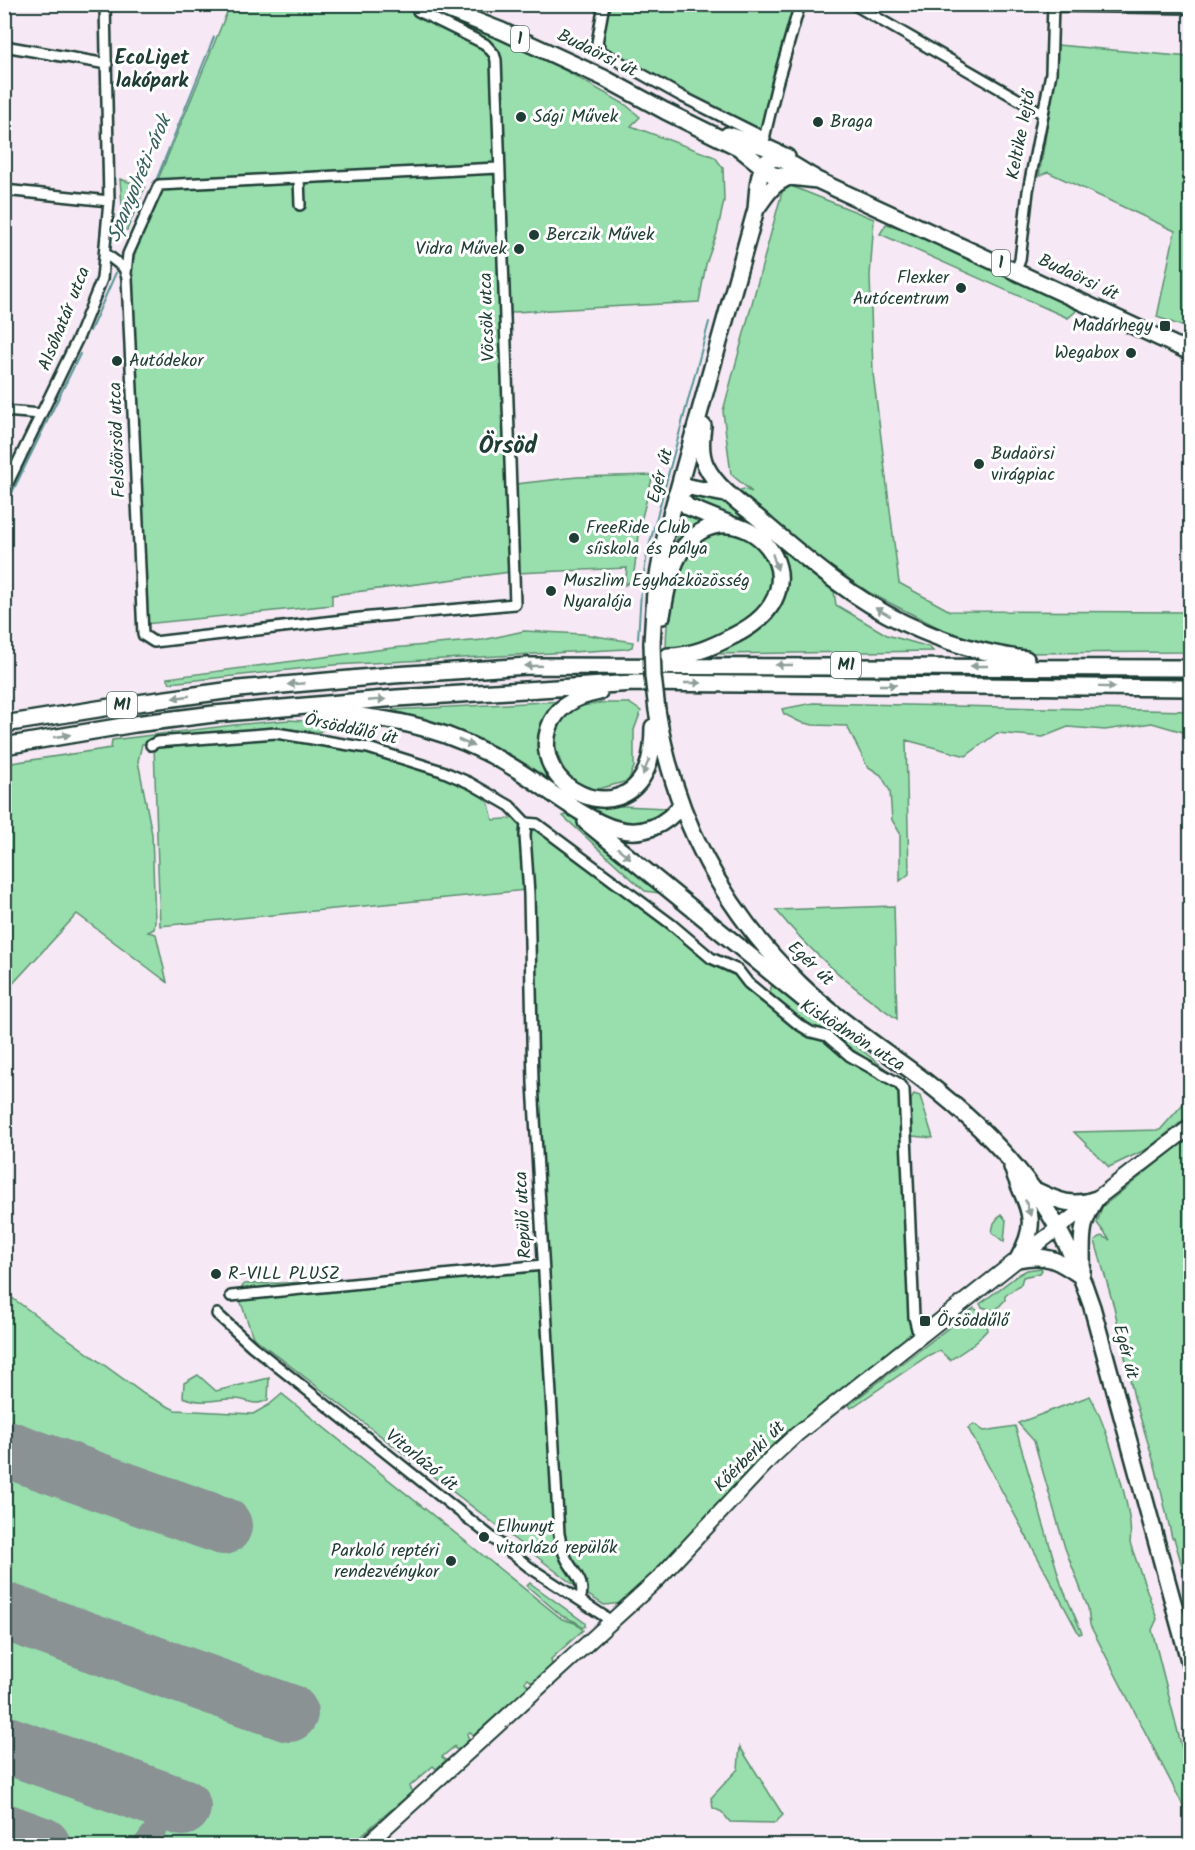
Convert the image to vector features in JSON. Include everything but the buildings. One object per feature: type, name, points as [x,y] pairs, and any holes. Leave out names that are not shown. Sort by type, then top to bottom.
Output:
[{"type":"main road","name":"Budaörsi út","points":[[433,4],[502,31],[580,66],[665,111],[766,157],[791,177],[818,180],[1191,352]]},
{"type":"main road","name":"Budaörsi út","points":[[708,131],[742,150],[808,170],[818,180]]},
{"type":"main road","points":[[708,131],[730,149],[742,155],[752,168],[756,209]]},
{"type":"main road","name":"Egér út","points":[[766,157],[756,209],[666,533],[655,591],[653,676],[666,760],[681,805],[709,867],[758,939],[795,978],[854,1030],[948,1099],[981,1129],[1036,1190],[1059,1228],[1082,1276],[1191,1664]]},
{"type":"main road","points":[[756,209],[771,188],[791,177]]},
{"type":"main road","points":[[704,398],[706,411],[701,443],[702,457],[714,478],[731,496],[841,586],[904,623],[939,638],[1017,658],[1100,666]]},
{"type":"main road","points":[[591,664],[613,659],[692,654],[744,631],[761,620],[771,608],[780,579],[771,550],[761,538],[751,531],[688,507],[676,494],[689,487],[731,496]]},
{"type":"main road","points":[[652,643],[662,615],[672,571],[683,548],[699,532],[716,526],[734,526]]},
{"type":"main road","name":"M1","points":[[4,724],[239,689],[528,666],[591,664],[1191,668]]},
{"type":"main road","points":[[634,683],[620,689],[577,698],[561,709],[551,723],[547,741],[549,759],[556,774],[568,787],[588,798],[607,799],[629,791],[641,779],[649,762],[657,710]]},
{"type":"main road","name":"M1","points":[[4,746],[135,724],[214,714],[397,698],[634,683],[1191,687]]},
{"type":"main road","points":[[214,714],[247,719],[320,713],[366,716],[430,728],[490,754],[592,818],[617,829],[628,831],[650,829],[672,817],[681,805]]},
{"type":"main road","points":[[547,789],[824,1016],[854,1030]]},
{"type":"main road","points":[[1008,1157],[1020,1192],[1031,1212],[1032,1225],[1029,1237],[1018,1259]]},
{"type":"main road","points":[[1036,1190],[1071,1204],[1082,1204],[1096,1199]]},
{"type":"main road","points":[[1082,1276],[1083,1226],[1096,1199]]},
{"type":"main road","points":[[1018,1259],[1044,1256],[1062,1263],[1082,1276]]},
{"type":"street","name":"Alsóhatár utca","points":[[4,491],[79,336],[102,279],[109,201],[105,4]]},
{"type":"street","name":"Vöcsök utca","points":[[143,635],[154,642],[360,618],[515,604],[498,168],[497,83],[494,54],[477,39],[418,11],[415,4]]},
{"type":"street","points":[[604,4],[597,43],[602,51],[683,96],[766,157],[777,84],[800,4]]},
{"type":"street","points":[[853,4],[1042,113]]},
{"type":"street","points":[[1053,5],[1191,8]]},
{"type":"street","name":"Keltike lejtő","points":[[1016,270],[1020,260],[1028,191],[1051,73],[1053,5]]},
{"type":"street","points":[[4,46],[107,64]]},
{"type":"street","points":[[125,271],[128,254],[159,184],[498,168]]},
{"type":"street","points":[[298,178],[300,205]]},
{"type":"street","points":[[4,190],[109,201]]},
{"type":"street","points":[[106,254],[125,271]]},
{"type":"street","name":"Felsőörsöd utca","points":[[125,271],[143,635]]},
{"type":"street","points":[[4,411],[41,414]]},
{"type":"street","name":"Örsöddűlő út","points":[[151,745],[157,742],[276,733],[368,748],[470,783],[510,806],[526,823]]},
{"type":"street","name":"Repülő utca","points":[[526,823],[533,1083],[559,1534],[567,1560],[582,1586],[583,1592],[580,1599]]},
{"type":"street","name":"Kisködmön utca","points":[[526,823],[537,824],[671,924],[711,958],[738,970],[748,983],[798,1024],[811,1032],[827,1036],[850,1056],[898,1083],[904,1090],[914,1317],[919,1337]]},
{"type":"street","name":"Kőérberki út","points":[[365,1845],[613,1622],[658,1579],[771,1458],[797,1434],[1018,1259],[1191,1127]]},
{"type":"street","points":[[231,1296],[543,1265]]},
{"type":"street","name":"Vitorlázó út","points":[[217,1314],[252,1346],[491,1538],[547,1580],[613,1622]]},
{"type":"green space","points":[[230,5],[388,5],[416,13],[425,7],[547,60],[626,105],[640,117],[631,126],[715,157],[723,168],[724,201],[717,233],[706,264],[699,302],[514,312],[501,320],[510,572],[332,595],[332,605],[145,624],[132,273],[124,262]]},
{"type":"green space","points":[[607,5],[798,5],[762,137],[599,53]]},
{"type":"green space","points":[[1057,45],[1190,57],[1190,329],[1157,317],[1175,231],[1048,172],[1039,176],[1054,87]]},
{"type":"green space","points":[[120,179],[145,187],[127,230],[124,229]]},
{"type":"green space","points":[[791,186],[874,219],[870,276],[873,373],[899,583],[950,611],[1190,612],[1190,652],[1014,653],[961,639],[870,593],[823,561],[737,491],[744,489],[752,492],[731,474],[723,411],[782,192]]},
{"type":"green space","points":[[886,224],[900,226],[914,235],[924,235],[948,249],[965,252],[1036,287],[1038,291],[1077,308],[1068,318],[880,234]]},
{"type":"green space","points":[[653,475],[641,521],[633,579],[625,585],[627,568],[517,573],[516,484],[577,477]]},
{"type":"green space","points":[[691,495],[724,500],[834,592],[836,605],[887,635],[929,647],[933,651],[711,654],[750,634],[769,619],[780,600],[786,572],[782,556],[773,542],[744,522],[693,503],[690,499]]},
{"type":"green space","points":[[684,510],[714,521],[674,549]]},
{"type":"green space","points":[[722,529],[759,542],[775,572],[767,606],[729,634],[683,651],[666,652],[669,606],[683,561],[701,537]]},
{"type":"green space","points":[[524,631],[583,634],[633,642],[632,647],[626,649],[334,665],[170,683],[167,678],[392,648],[483,640]]},
{"type":"green space","points":[[564,701],[546,725],[549,775],[601,805],[666,808],[665,815],[635,825],[620,824],[585,808],[517,762],[449,727],[392,710]]},
{"type":"green space","points":[[601,703],[629,703],[641,711],[634,730],[634,767],[628,781],[594,790],[574,782],[565,774],[553,741],[557,728],[574,707]]},
{"type":"green space","points":[[813,703],[1190,711],[1190,734],[1152,723],[1105,730],[1068,727],[1043,737],[997,733],[966,756],[906,740],[909,874],[900,881],[900,833],[892,820],[890,791],[881,775],[867,766],[847,726],[813,725],[800,722],[784,714],[782,709]]},
{"type":"green space","points":[[289,720],[334,723],[319,732],[278,728],[142,744],[138,761],[152,834],[155,922],[154,929],[148,932],[156,934],[167,982],[77,914],[5,992],[5,764],[111,748],[112,740]]},
{"type":"green space","points":[[279,734],[390,756],[474,787],[489,804],[493,820],[517,818],[531,822],[744,976],[819,1035],[904,1090],[919,1337],[827,1410],[658,1579],[623,1603],[604,1605],[580,1590],[253,1337],[238,1294],[244,1284],[384,1280],[543,1265],[526,890],[160,926],[154,746]]},
{"type":"green space","points":[[570,814],[661,890],[659,893],[645,891],[563,816]]},
{"type":"green space","points":[[894,906],[897,1019],[832,969],[776,910]]},
{"type":"green space","points":[[776,982],[814,1019],[850,1041],[891,1073],[889,1074],[831,1035],[806,1024],[770,995],[771,987]]},
{"type":"green space","points":[[914,1094],[920,1096],[933,1138],[912,1136],[911,1100]]},
{"type":"green space","points":[[1190,1096],[1190,1115],[1147,1149],[1109,1167],[1074,1132],[1160,1130]]},
{"type":"green space","points":[[1190,1137],[1190,1593],[1174,1538],[1172,1538],[1156,1469],[1134,1397],[1114,1307],[1095,1241],[1101,1236],[1110,1240],[1097,1223],[1102,1207]]},
{"type":"green space","points":[[1001,1214],[1006,1220],[1004,1242],[992,1232],[994,1223]]},
{"type":"green space","points":[[1041,1268],[1040,1273],[1023,1277],[1021,1284],[1005,1296],[1005,1300],[995,1311],[982,1307],[980,1304],[1018,1275],[1027,1270]]},
{"type":"green space","points":[[4,1292],[144,1394],[175,1410],[253,1414],[282,1394],[562,1619],[575,1623],[583,1630],[551,1659],[552,1666],[533,1683],[528,1679],[525,1682],[529,1687],[474,1735],[470,1732],[467,1734],[469,1740],[458,1750],[454,1748],[455,1746],[442,1757],[446,1760],[436,1769],[433,1766],[409,1787],[412,1792],[350,1845],[5,1845]]},
{"type":"green space","points":[[974,1308],[982,1314],[988,1329],[974,1344],[950,1360],[940,1351],[929,1355],[851,1408],[849,1405]]},
{"type":"green space","points":[[198,1375],[216,1391],[269,1378],[268,1400],[255,1403],[236,1399],[205,1401],[183,1397],[184,1383]]},
{"type":"green space","points":[[1090,1396],[1117,1469],[1128,1512],[1130,1543],[1157,1619],[1152,1630],[1183,1752],[1188,1751],[1190,1757],[1190,1819],[1090,1625],[1088,1608],[1065,1548],[1034,1441],[1018,1423]]},
{"type":"green space","points":[[974,1424],[984,1431],[1015,1426],[1061,1584],[1082,1633],[1079,1634],[968,1428]]},
{"type":"green space","points":[[530,1583],[585,1623],[585,1626],[582,1628],[576,1622],[562,1616],[527,1586]]},
{"type":"green space","points":[[740,1747],[783,1815],[775,1823],[730,1822],[722,1812],[713,1808],[711,1798],[738,1769]]},
{"type":"waterway","name":"Spanyolréti-árok","points":[[155,183],[214,37]]},
{"type":"waterway","name":"Spanyolréti-árok","points":[[90,331],[118,268]]},
{"type":"waterway","points":[[638,639],[641,592],[647,554],[709,322]]},
{"type":"waterway","name":"Spanyolréti-árok","points":[[4,509],[80,354]]},
{"type":"taxiway","points":[[144,1846],[155,1831],[164,1801]]},
{"type":"runway","points":[[4,1448],[223,1526]]},
{"type":"runway","points":[[4,1611],[289,1713]]},
{"type":"runway","points":[[4,1744],[182,1807]]},
{"type":"runway","points":[[4,1832],[42,1846]]},
{"type":"place","name":"Sági Művek","points":[[521,117]]},
{"type":"place","name":"Braga","points":[[818,122]]},
{"type":"place","name":"Berczik Művek","points":[[534,235]]},
{"type":"place","name":"Vidra Művek","points":[[519,249]]},
{"type":"place","name":"Flexker Autócentrum","points":[[961,288]]},
{"type":"place","name":"Madárhegy","points":[[1165,326]]},
{"type":"place","name":"Wegabox","points":[[1131,353]]},
{"type":"place","name":"Autódekor","points":[[117,361]]},
{"type":"place","name":"Budaörsi virágpiac","points":[[979,464]]},
{"type":"place","name":"FreeRide Club síiskola és pálya","points":[[574,538]]},
{"type":"place","name":"Muszlim Egyházközösség Nyaralója","points":[[551,591]]},
{"type":"place","name":"R-VILL PLUSZ","points":[[216,1274]]},
{"type":"place","name":"Örsöddűlő","points":[[925,1321]]},
{"type":"place","name":"Elhunyt vitorlázó repülők","points":[[484,1537]]},
{"type":"place","name":"Parkoló reptéri rendezvénykor","points":[[451,1561]]},
{"type":"district","name":"EcoLiget lakópark","points":[[152,70]]},
{"type":"district","name":"Örsöd","points":[[508,446]]}]
